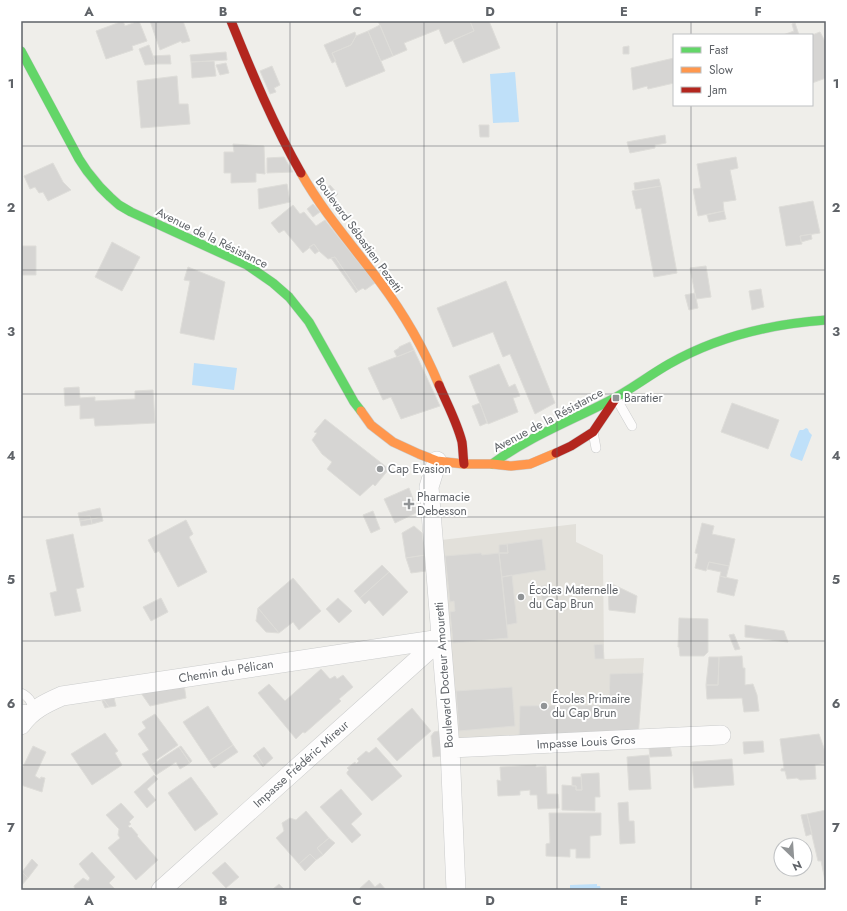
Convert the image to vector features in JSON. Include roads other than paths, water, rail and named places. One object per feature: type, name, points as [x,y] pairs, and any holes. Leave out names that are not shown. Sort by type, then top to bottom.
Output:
[{"type":"street","name":"Boulevard Sébastien Pezetti","points":[[231,21],[257,86],[274,122],[314,197],[350,242],[392,299],[418,340],[438,382],[457,428],[462,444],[464,464]]},
{"type":"street","name":"Avenue de la Résistance","points":[[21,51],[78,159],[95,184],[116,203],[131,212],[247,266],[260,273],[282,290],[309,322],[354,402],[371,425],[393,442],[437,461],[511,466],[530,464],[571,446],[593,432],[616,398]]},
{"type":"street","name":"Avenue de la Résistance","points":[[492,464],[516,448],[616,398],[668,365],[711,344],[747,331],[794,322],[826,320]]},
{"type":"street","name":"Boulevard Docteur Amouretti","points":[[437,461],[429,487],[450,748],[456,890]]},
{"type":"street","name":"Chemin du Pélican","points":[[21,725],[26,718],[28,710],[62,696],[441,639]]},
{"type":"street","name":"Impasse Frédéric Mireur","points":[[161,890],[441,639]]},
{"type":"street","name":"Impasse Louis Gros","points":[[450,748],[721,735]]},
{"type":"lane","points":[[616,398],[632,426]]},
{"type":"lane","points":[[594,408],[591,420],[596,448]]},
{"type":"lane","points":[[21,693],[27,695],[30,701],[28,710]]},
{"type":"water","points":[[515,72],[519,122],[493,123],[490,74]]},
{"type":"water","points":[[194,363],[237,368],[234,390],[192,385]]},
{"type":"water","points":[[806,428],[812,435],[802,461],[791,457],[790,455],[799,431]]},
{"type":"water","points":[[597,884],[597,886],[600,886],[601,890],[570,890],[570,885]]},
{"type":"place","name":"Baratier","points":[[616,398]]},
{"type":"place","name":"Cap Evasion","points":[[380,469]]},
{"type":"place","name":"Pharmacie Debesson","points":[[409,504]]},
{"type":"place","name":"Écoles Maternelle du Cap Brun","points":[[521,597]]},
{"type":"place","name":"Écoles Primaire du Cap Brun","points":[[544,706]]}]
